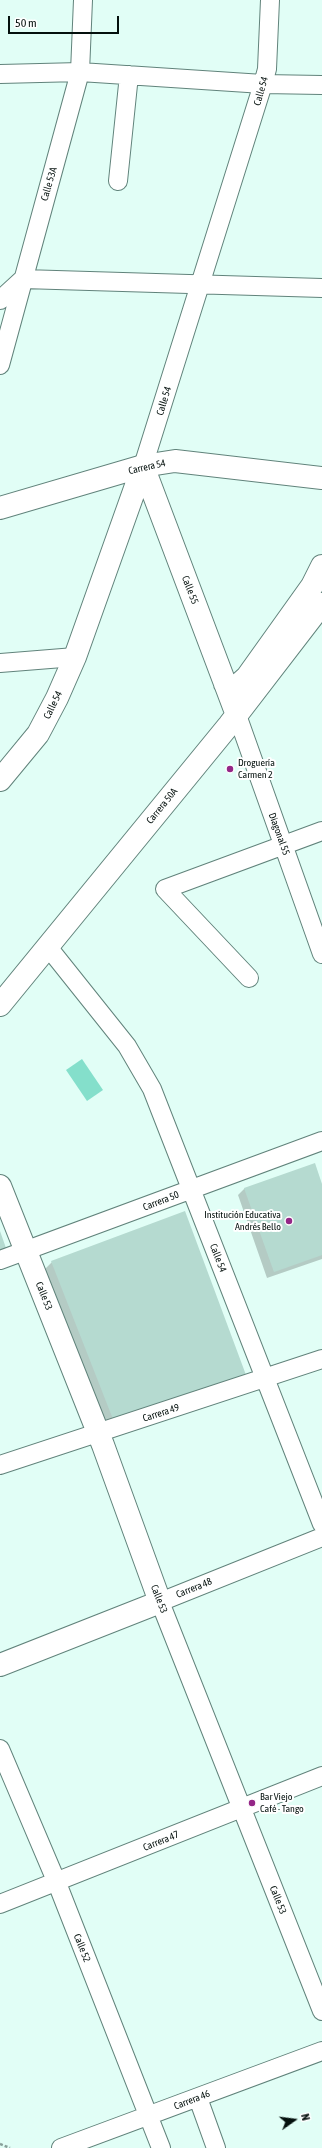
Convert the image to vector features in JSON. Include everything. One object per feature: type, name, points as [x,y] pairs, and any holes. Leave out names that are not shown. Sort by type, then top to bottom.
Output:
[{"type":"main road","name":"Carrera 54","points":[[0,508],[144,466],[175,461],[322,478]]},
{"type":"main road","name":"Calle 54","points":[[0,780],[38,734],[57,698],[75,657],[144,466]]},
{"type":"main road","name":"Calle 55","points":[[144,466],[237,714]]},
{"type":"main road","points":[[225,684],[237,686],[247,677],[312,586],[322,566]]},
{"type":"main road","name":"Carrera 50A","points":[[0,1006],[237,714],[322,604]]},
{"type":"main road","name":"Calle 53","points":[[0,1186],[98,1434],[160,1602]]},
{"type":"main road","name":"Carrera 48","points":[[0,1665],[160,1602]]},
{"type":"street","name":"Calle 53A","points":[[0,365],[80,72],[83,0]]},
{"type":"street","name":"Calle 54","points":[[144,466],[263,84],[267,69],[270,0]]},
{"type":"street","points":[[0,74],[80,72],[263,84],[322,85]]},
{"type":"street","points":[[118,181],[129,75]]},
{"type":"street","points":[[0,300],[23,279],[322,288]]},
{"type":"street","points":[[0,663],[75,657]]},
{"type":"street","name":"Diagonal 55","points":[[237,714],[322,954]]},
{"type":"street","points":[[249,978],[165,889],[322,831]]},
{"type":"street","name":"Calle 54","points":[[48,947],[127,1046],[141,1067],[152,1089],[322,1524]]},
{"type":"street","name":"Carrera 50","points":[[0,1260],[322,1141]]},
{"type":"street","name":"Carrera 49","points":[[0,1466],[322,1359]]},
{"type":"street","name":"Carrera 48","points":[[160,1602],[322,1537]]},
{"type":"street","name":"Calle 53","points":[[160,1602],[322,2010]]},
{"type":"street","name":"Calle 52","points":[[0,1749],[57,1882],[161,2148]]},
{"type":"street","name":"Carrera 47","points":[[0,1904],[322,1776]]},
{"type":"street","name":"Carrera 46","points":[[61,2148],[149,2117],[322,2051]]},
{"type":"street","points":[[198,2098],[216,2148]]},
{"type":"path","points":[[0,2144],[10,2148]]},
{"type":"shaded area","points":[[82,1059],[103,1090],[87,1101],[66,1070]]},
{"type":"building","name":"Institución Educativa Andrés Bello","points":[[315,1163],[322,1184],[322,1255],[274,1272],[244,1188]]},
{"type":"building","points":[[185,1211],[246,1375],[113,1419],[51,1261]]},
{"type":"building","points":[[0,1231],[6,1248],[0,1250]]},
{"type":"place","name":"Droguería Carmen 2","points":[[230,769]]},
{"type":"place","name":"Institución Educativa Andrés Bello","points":[[289,1221]]},
{"type":"place","name":"Bar Viejo Café - Tango","points":[[252,1803]]}]
